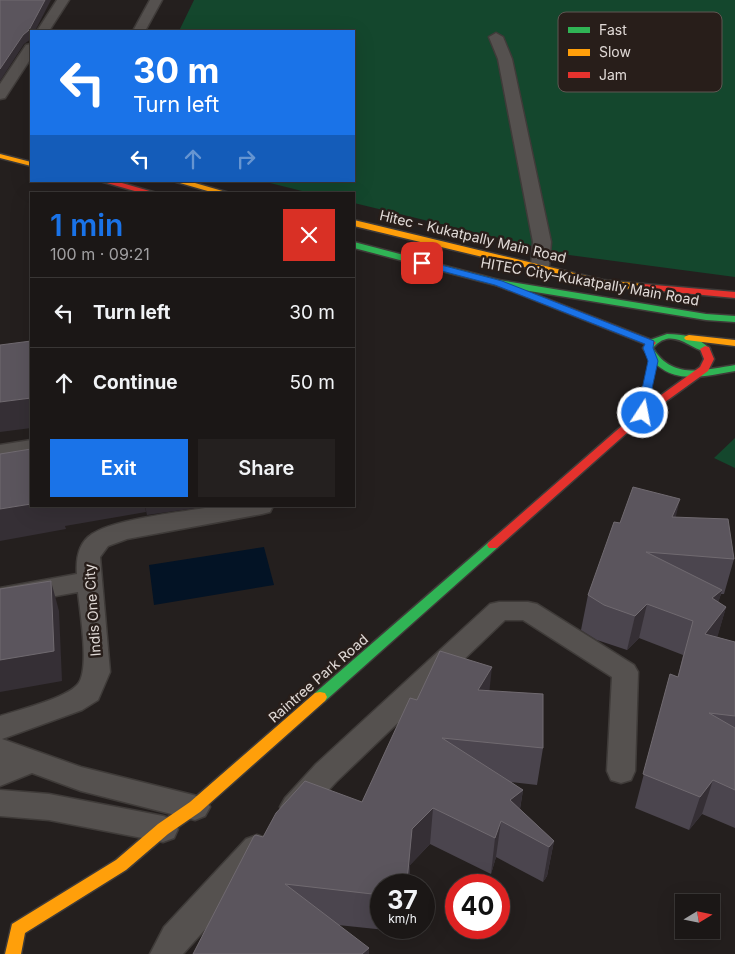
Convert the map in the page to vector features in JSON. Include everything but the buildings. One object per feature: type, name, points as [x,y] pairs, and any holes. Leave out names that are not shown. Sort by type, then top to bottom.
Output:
[{"type":"street","points":[[43,30],[63,0]]},
{"type":"street","points":[[140,30],[156,0]]},
{"type":"street","points":[[496,37],[505,59],[542,242],[540,266]]},
{"type":"street","points":[[0,96],[30,50]]},
{"type":"street","points":[[0,156],[30,164]]},
{"type":"street","points":[[108,182],[148,192]]},
{"type":"street","points":[[181,182],[221,192]]},
{"type":"street","name":"Hitec - Kukatpally Main Road","points":[[355,224],[540,266],[603,283],[735,295]]},
{"type":"street","name":"HITEC City–Kukatpally Main Road","points":[[355,245],[499,283],[735,319]]},
{"type":"street","points":[[499,283],[651,343],[669,337],[735,344]]},
{"type":"street","points":[[689,338],[704,348],[710,356],[708,366],[697,374]]},
{"type":"street","points":[[651,343],[648,348],[652,365],[671,372],[697,374],[735,368]]},
{"type":"street","name":"Raintree Park Road","points":[[9,944],[121,865],[163,829],[195,807],[643,413],[697,374]]},
{"type":"street","points":[[643,413],[646,396]]},
{"type":"street","points":[[0,452],[30,447]]},
{"type":"street","name":"Indis One City","points":[[0,728],[72,702],[88,692],[97,672],[88,556],[100,540],[123,531],[256,507]]},
{"type":"street","points":[[0,597],[90,581]]},
{"type":"street","points":[[166,954],[175,938],[326,773],[499,611],[528,611],[626,672],[621,771]]},
{"type":"street","points":[[0,750],[29,762],[81,779],[195,807]]},
{"type":"street","points":[[0,774],[29,762]]},
{"type":"street","points":[[0,803],[49,807],[163,829]]},
{"type":"green space","points":[[194,0],[735,0],[735,277],[569,255],[355,203],[355,192],[306,192],[266,182],[355,182],[355,30],[179,30]]},
{"type":"green space","points":[[735,438],[735,468],[714,458]]},
{"type":"water","points":[[264,547],[274,585],[154,605],[149,565]]},
{"type":"traffic: fast","points":[[355,245],[499,283],[706,317],[735,319]]},
{"type":"traffic: fast","points":[[705,349],[699,344],[676,336],[660,338],[648,348],[655,359],[664,367],[674,371],[698,373],[735,368]]},
{"type":"traffic: fast","points":[[320,697],[493,545]]},
{"type":"traffic: slow","points":[[0,156],[30,164]]},
{"type":"traffic: slow","points":[[181,182],[221,192]]},
{"type":"traffic: slow","points":[[355,223],[603,283],[643,287]]},
{"type":"traffic: slow","points":[[689,338],[735,343]]},
{"type":"traffic: slow","points":[[13,954],[18,929],[121,865],[163,829],[195,807],[320,697]]},
{"type":"traffic: jam","points":[[108,182],[148,192]]},
{"type":"traffic: jam","points":[[499,283],[651,343]]},
{"type":"traffic: jam","points":[[643,287],[735,295]]},
{"type":"traffic: jam","points":[[493,545],[643,413],[704,369],[709,359],[705,349]]},
{"type":"route","points":[[422,263],[499,283],[651,343],[648,348],[649,355],[653,361],[643,413]]}]
